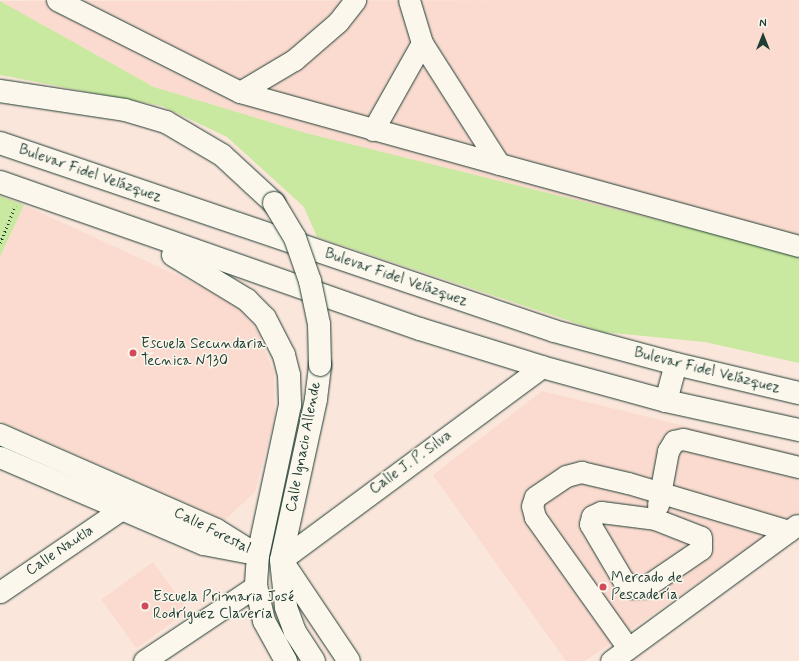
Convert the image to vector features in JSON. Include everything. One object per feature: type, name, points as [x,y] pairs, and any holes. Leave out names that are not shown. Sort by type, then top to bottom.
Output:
[{"type":"main road","name":"Calle Ignacio Allende","points":[[0,91],[125,110],[166,122],[222,155],[274,203],[295,238],[310,281],[319,324],[320,365],[316,400],[281,560],[286,607],[295,632],[314,661]]},
{"type":"main road","name":"Bulevar Fidel Velázquez","points":[[0,143],[554,331],[676,364],[799,393]]},
{"type":"main road","points":[[0,182],[90,216],[420,329],[542,367],[666,401],[799,430]]},
{"type":"main road","name":"Calle Ignacio Allende","points":[[90,216],[184,260],[247,300],[275,335],[289,375],[290,404],[258,555],[256,586],[264,621],[286,661]]},
{"type":"main road","points":[[666,401],[676,364]]},
{"type":"main road","points":[[281,560],[349,661]]},
{"type":"street","points":[[57,0],[240,92],[373,130],[799,246]]},
{"type":"street","points":[[240,92],[294,60],[338,22],[355,0]]},
{"type":"street","points":[[409,0],[422,43],[499,164]]},
{"type":"street","points":[[373,130],[422,43]]},
{"type":"street","name":"Calle J. P. Silva","points":[[281,560],[542,367]]},
{"type":"street","name":"Calle Forestal","points":[[0,434],[216,529],[258,555]]},
{"type":"street","points":[[655,519],[668,451],[674,441],[683,439],[799,467]]},
{"type":"street","name":"Calle Forestal","points":[[0,457],[120,510],[203,544],[258,555]]},
{"type":"street","points":[[581,472],[794,528],[619,657],[535,518],[532,506],[535,497],[566,476],[581,472]]},
{"type":"street","name":"Calle Nautla","points":[[0,592],[120,510]]},
{"type":"street","points":[[601,512],[655,519],[701,537],[701,549],[645,587],[633,588],[623,580],[590,524],[592,516],[601,512]]},
{"type":"street","points":[[144,661],[256,586]]},
{"type":"path","points":[[0,243],[22,190]]},
{"type":"shaded area","points":[[799,0],[799,255],[306,133],[154,87],[0,1]]},
{"type":"shaded area","name":"Escuela Secundaria Tecnica N130","points":[[24,205],[233,301],[259,333],[274,373],[275,416],[255,492],[225,520],[0,421],[0,257]]},
{"type":"shaded area","name":"Mercado de Pescadería","points":[[542,391],[799,454],[799,513],[585,661],[566,661],[433,475]]},
{"type":"shaded area","name":"Escuela Primaria José Rodríguez Claveria","points":[[153,562],[188,611],[136,648],[101,600]]},
{"type":"green space","points":[[0,1],[154,87],[306,133],[799,255],[799,363],[705,342],[603,332],[317,237],[304,207],[227,137],[162,106],[0,75]]},
{"type":"green space","points":[[0,196],[24,205],[0,257]]},
{"type":"place","name":"Escuela Secundaria Tecnica N130","points":[[133,353]]},
{"type":"place","name":"Mercado de Pescadería","points":[[603,587]]},
{"type":"place","name":"Escuela Primaria José Rodríguez Claveria","points":[[145,606]]}]
